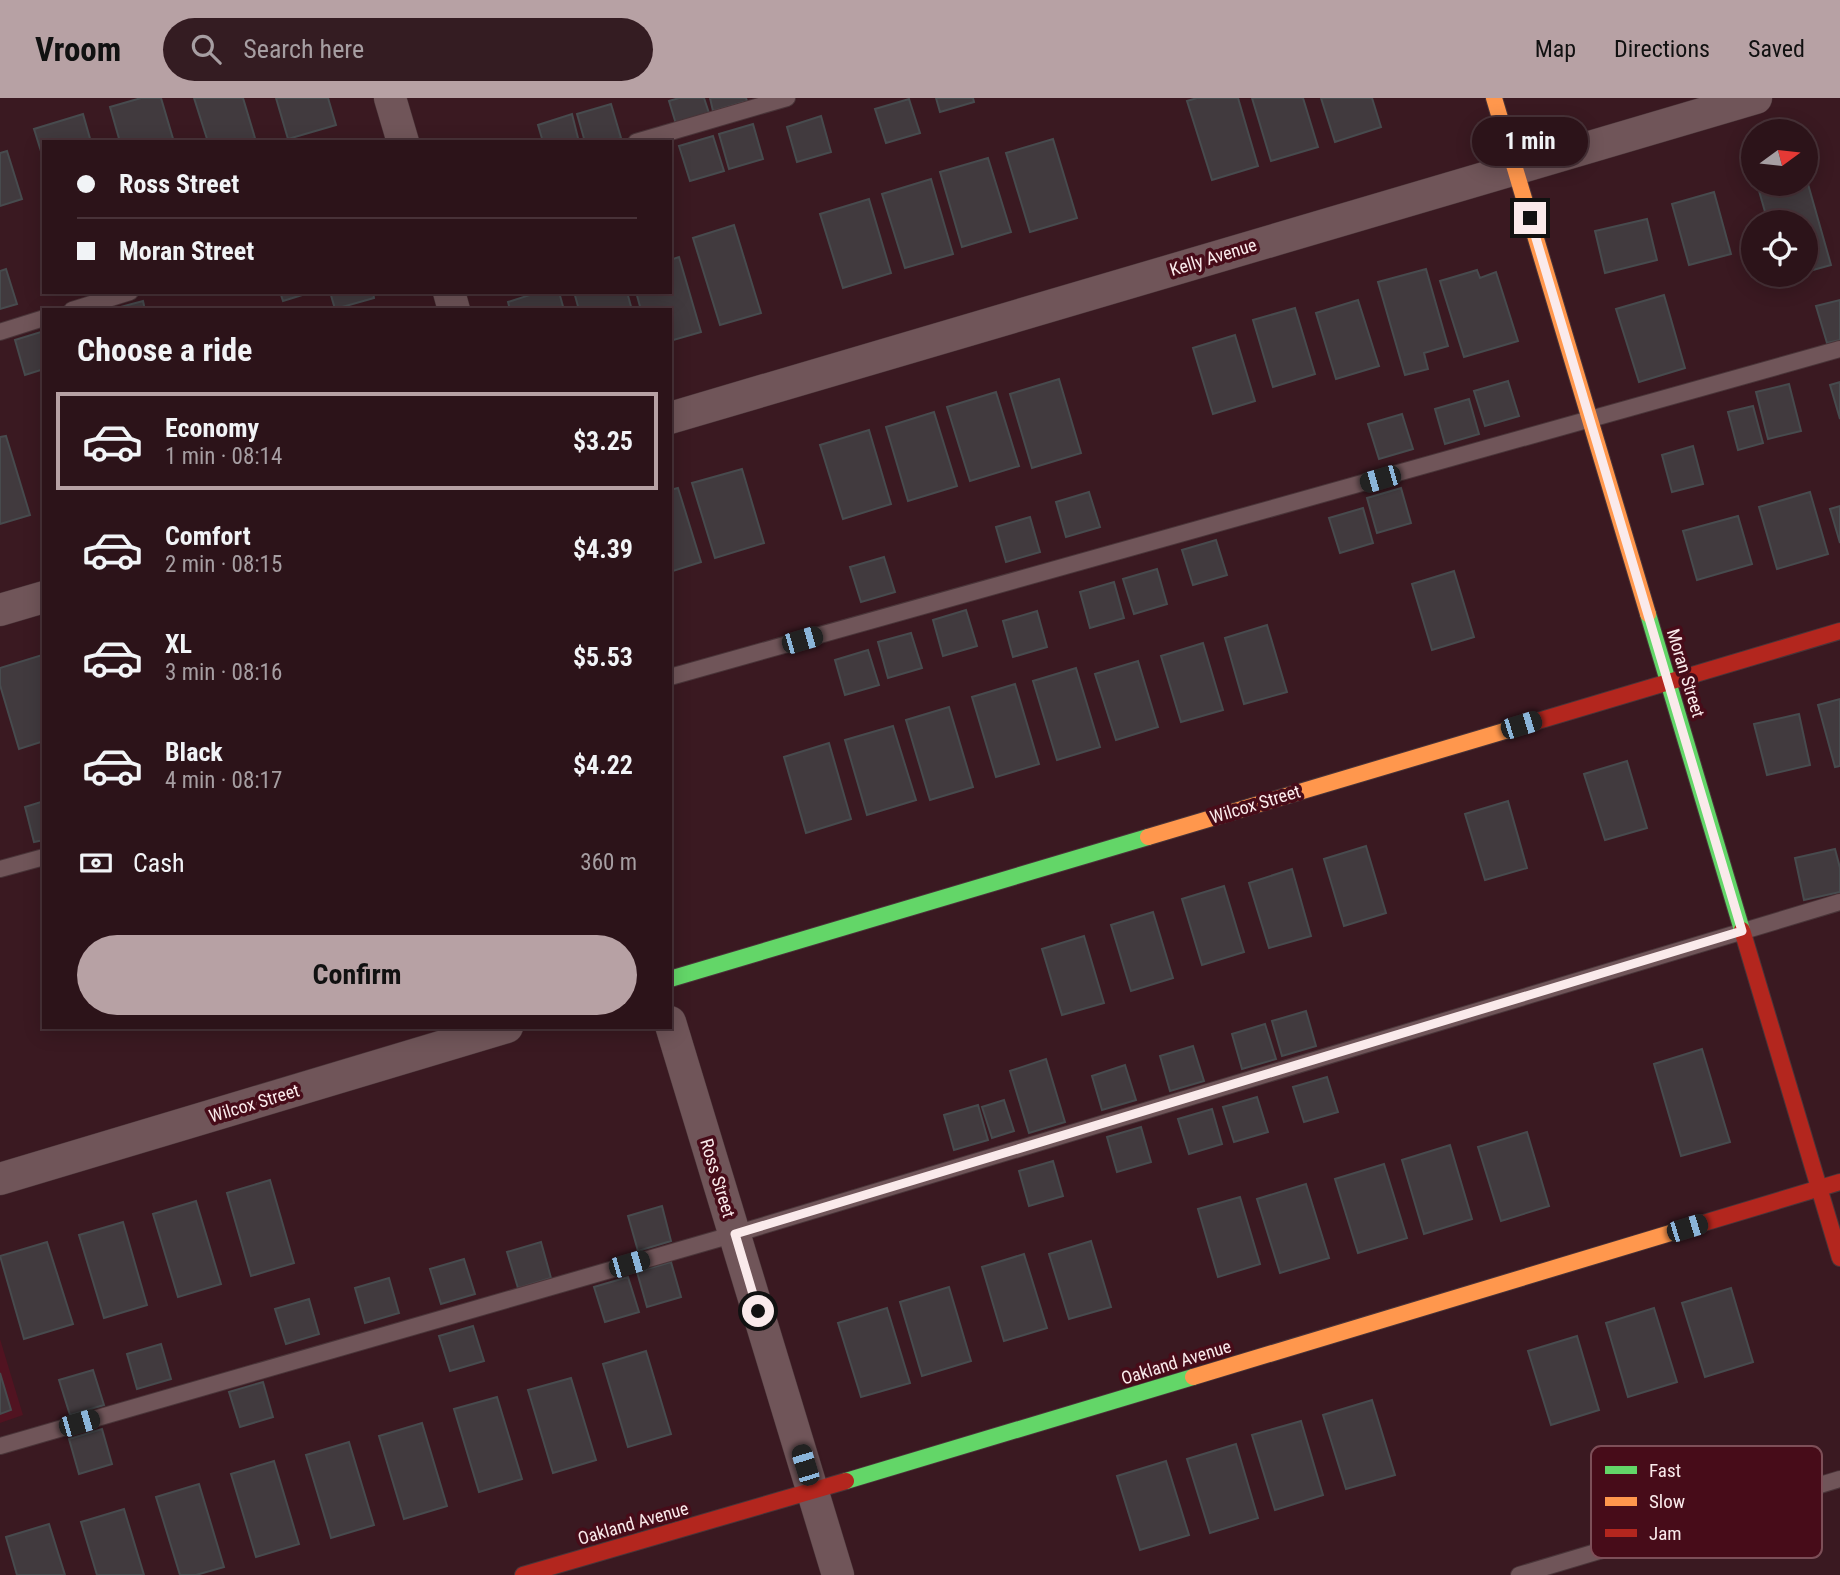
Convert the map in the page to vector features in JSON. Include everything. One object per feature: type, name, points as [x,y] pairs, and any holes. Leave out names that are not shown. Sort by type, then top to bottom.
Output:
[{"type":"street","points":[[390,98],[402,140]]},
{"type":"street","name":"Moran Street","points":[[1494,98],[1840,1258]]},
{"type":"street","name":"Kelly Avenue","points":[[672,417],[1756,98]]},
{"type":"street","points":[[0,610],[42,598]]},
{"type":"street","name":"Wilcox Street","points":[[672,978],[1840,631]]},
{"type":"street","name":"Wilcox Street","points":[[0,1179],[500,1029]]},
{"type":"street","name":"Ross Street","points":[[672,1029],[838,1575]]},
{"type":"street","name":"Oakland Avenue","points":[[523,1575],[813,1491],[1840,1182]]},
{"type":"lane","points":[[643,140],[787,98]]},
{"type":"lane","points":[[78,308],[124,294]]},
{"type":"lane","points":[[0,332],[42,319]]},
{"type":"lane","points":[[672,676],[1840,349]]},
{"type":"lane","points":[[0,870],[42,858]]},
{"type":"lane","points":[[0,1446],[735,1234],[1840,902]]},
{"type":"lane","points":[[1822,1484],[1840,1479]]},
{"type":"lane","points":[[1519,1575],[1591,1553]]},
{"type":"shaded area","points":[[0,1339],[23,1415],[0,1423]]},
{"type":"building","points":[[141,98],[161,98],[173,140],[119,140],[110,107]]},
{"type":"building","points":[[194,98],[243,98],[255,138],[207,140]]},
{"type":"building","points":[[276,98],[328,98],[336,125],[288,139]]},
{"type":"building","points":[[679,98],[704,98],[709,113],[676,124],[669,101]]},
{"type":"building","points":[[710,98],[746,98],[747,101],[713,111]]},
{"type":"building","points":[[936,98],[973,98],[974,102],[940,112]]},
{"type":"building","points":[[1197,98],[1238,98],[1258,166],[1212,180],[1187,101]]},
{"type":"building","points":[[1252,98],[1303,98],[1318,147],[1271,161]]},
{"type":"building","points":[[1321,98],[1372,98],[1381,127],[1335,142]]},
{"type":"building","points":[[909,99],[920,133],[886,143],[875,109]]},
{"type":"building","points":[[611,104],[621,138],[584,140],[577,114]]},
{"type":"building","points":[[83,114],[90,140],[42,140],[42,155],[34,129]]},
{"type":"building","points":[[572,114],[578,140],[542,140],[538,125]]},
{"type":"building","points":[[821,116],[831,152],[797,162],[787,127]]},
{"type":"building","points":[[753,124],[763,159],[729,169],[719,134]]},
{"type":"building","points":[[713,136],[724,171],[690,181],[679,146]]},
{"type":"building","points":[[1053,139],[1077,218],[1030,232],[1006,153]]},
{"type":"building","points":[[7,151],[22,199],[0,206],[0,153]]},
{"type":"building","points":[[988,158],[1011,232],[962,247],[940,172]]},
{"type":"building","points":[[931,179],[953,254],[905,268],[882,194]]},
{"type":"building","points":[[1714,192],[1731,254],[1689,265],[1672,204]]},
{"type":"building","points":[[1760,196],[1811,196],[1815,210],[1765,210]]},
{"type":"building","points":[[869,199],[891,273],[843,288],[820,214]]},
{"type":"building","points":[[1647,219],[1657,260],[1605,273],[1595,231]]},
{"type":"building","points":[[1818,219],[1831,265],[1818,269]]},
{"type":"building","points":[[734,225],[761,313],[720,325],[693,238]]},
{"type":"building","points":[[679,257],[701,332],[672,340],[672,308],[640,308],[637,294],[672,294],[672,259]]},
{"type":"building","points":[[6,269],[17,304],[0,309],[0,271]]},
{"type":"building","points":[[1426,269],[1448,346],[1424,353],[1428,369],[1405,375],[1378,282]]},
{"type":"building","points":[[1477,270],[1480,278],[1496,272],[1518,341],[1464,357],[1440,281]]},
{"type":"building","points":[[281,294],[306,294],[283,301]]},
{"type":"building","points":[[331,294],[373,294],[374,298],[335,308]]},
{"type":"building","points":[[533,294],[560,294],[563,308],[510,308],[508,302]]},
{"type":"building","points":[[575,294],[628,294],[631,308],[578,308]]},
{"type":"building","points":[[1664,295],[1685,368],[1639,382],[1616,309]]},
{"type":"building","points":[[1358,300],[1379,366],[1336,379],[1316,313]]},
{"type":"building","points":[[1840,300],[1840,340],[1827,343],[1816,306]]},
{"type":"building","points":[[143,301],[145,308],[117,308]]},
{"type":"building","points":[[1295,308],[1315,374],[1273,387],[1253,320]]},
{"type":"building","points":[[42,332],[42,370],[25,375],[15,340]]},
{"type":"building","points":[[1235,335],[1255,401],[1213,414],[1193,348]]},
{"type":"building","points":[[1059,379],[1081,453],[1032,468],[1010,394]]},
{"type":"building","points":[[1508,381],[1519,416],[1485,426],[1474,391]]},
{"type":"building","points":[[1840,382],[1840,419],[1830,385]]},
{"type":"building","points":[[1789,384],[1801,431],[1768,439],[1756,392]]},
{"type":"building","points":[[996,392],[1019,466],[970,481],[947,407]]},
{"type":"building","points":[[1469,399],[1479,434],[1445,444],[1435,409]]},
{"type":"building","points":[[1753,406],[1763,443],[1738,450],[1728,412]]},
{"type":"building","points":[[934,412],[957,486],[908,501],[886,427]]},
{"type":"building","points":[[1402,414],[1413,449],[1379,459],[1368,424]]},
{"type":"building","points":[[869,430],[891,504],[843,519],[820,445]]},
{"type":"building","points":[[6,436],[30,515],[0,524],[0,437]]},
{"type":"building","points":[[1693,446],[1703,484],[1672,492],[1662,455]]},
{"type":"building","points":[[742,469],[764,543],[715,558],[692,483]]},
{"type":"building","points":[[678,488],[701,562],[672,571],[672,490]]},
{"type":"building","points":[[1401,488],[1411,523],[1377,533],[1367,498]]},
{"type":"building","points":[[1089,492],[1100,527],[1066,537],[1056,502]]},
{"type":"building","points":[[1810,492],[1828,554],[1777,569],[1759,507]]},
{"type":"building","points":[[1840,506],[1840,543],[1830,509]]},
{"type":"building","points":[[1363,508],[1373,543],[1340,553],[1329,518]]},
{"type":"building","points":[[1738,516],[1752,564],[1697,580],[1683,531]]},
{"type":"building","points":[[1030,517],[1040,552],[1006,562],[996,527]]},
{"type":"building","points":[[1216,540],[1227,575],[1193,585],[1182,550]]},
{"type":"building","points":[[884,557],[895,592],[861,602],[850,567]]},
{"type":"building","points":[[1157,569],[1167,604],[1134,614],[1123,579]]},
{"type":"building","points":[[1454,571],[1474,637],[1432,650],[1412,584]]},
{"type":"building","points":[[1114,582],[1124,618],[1090,628],[1080,592]]},
{"type":"building","points":[[966,610],[977,646],[943,656],[933,620]]},
{"type":"building","points":[[1037,611],[1047,647],[1013,657],[1003,621]]},
{"type":"building","points":[[1267,625],[1287,692],[1244,704],[1225,638]]},
{"type":"building","points":[[911,633],[922,668],[888,678],[878,642]]},
{"type":"building","points":[[1203,643],[1223,710],[1181,722],[1161,656]]},
{"type":"building","points":[[868,650],[879,685],[845,695],[835,660]]},
{"type":"building","points":[[42,655],[42,742],[19,749],[0,685],[0,668]]},
{"type":"building","points":[[1138,661],[1158,727],[1116,740],[1095,674]]},
{"type":"building","points":[[1076,668],[1100,747],[1057,760],[1033,681]]},
{"type":"building","points":[[1015,684],[1039,764],[996,777],[972,697]]},
{"type":"building","points":[[1840,699],[1840,766],[1835,767],[1818,705]]},
{"type":"building","points":[[949,707],[973,787],[930,800],[906,720]]},
{"type":"building","points":[[1799,714],[1810,765],[1767,775],[1754,724]]},
{"type":"building","points":[[893,726],[916,800],[867,815],[845,740]]},
{"type":"building","points":[[829,743],[851,819],[806,833],[784,757]]},
{"type":"building","points":[[1627,761],[1647,828],[1605,840],[1584,774]]},
{"type":"building","points":[[1508,801],[1527,868],[1485,880],[1465,814]]},
{"type":"building","points":[[42,802],[42,840],[34,842],[25,807]]},
{"type":"building","points":[[1366,846],[1386,913],[1344,926],[1324,859]]},
{"type":"building","points":[[1835,849],[1840,868],[1840,892],[1804,900],[1795,858]]},
{"type":"building","points":[[1292,869],[1311,936],[1269,948],[1249,883]]},
{"type":"building","points":[[1224,886],[1244,952],[1202,965],[1182,899]]},
{"type":"building","points":[[1153,912],[1173,978],[1131,991],[1111,925]]},
{"type":"building","points":[[1084,936],[1104,1003],[1062,1015],[1042,949]]},
{"type":"building","points":[[1306,1011],[1316,1046],[1282,1056],[1272,1021]]},
{"type":"building","points":[[1265,1024],[1276,1059],[1242,1069],[1232,1034]]},
{"type":"building","points":[[1193,1046],[1204,1081],[1170,1091],[1160,1056]]},
{"type":"building","points":[[1702,1049],[1730,1142],[1681,1156],[1654,1064]]},
{"type":"building","points":[[1046,1059],[1065,1122],[1029,1133],[1010,1071]]},
{"type":"building","points":[[1125,1065],[1136,1100],[1102,1110],[1092,1076]]},
{"type":"building","points":[[1327,1077],[1338,1112],[1304,1122],[1293,1087]]},
{"type":"building","points":[[1257,1097],[1268,1132],[1234,1142],[1223,1107]]},
{"type":"building","points":[[1004,1100],[1014,1131],[992,1138],[982,1107]]},
{"type":"building","points":[[978,1105],[988,1140],[954,1150],[944,1115]]},
{"type":"building","points":[[1212,1109],[1222,1144],[1189,1154],[1178,1119]]},
{"type":"building","points":[[1141,1127],[1151,1162],[1117,1172],[1107,1137]]},
{"type":"building","points":[[1527,1132],[1549,1206],[1501,1221],[1478,1147]]},
{"type":"building","points":[[1450,1145],[1472,1219],[1424,1234],[1402,1160]]},
{"type":"building","points":[[1053,1161],[1063,1196],[1029,1206],[1019,1171]]},
{"type":"building","points":[[1384,1164],[1407,1238],[1358,1253],[1335,1179]]},
{"type":"building","points":[[270,1180],[294,1263],[251,1276],[227,1193]]},
{"type":"building","points":[[1306,1184],[1329,1258],[1280,1273],[1257,1199]]},
{"type":"building","points":[[1240,1197],[1260,1264],[1218,1277],[1198,1209]]},
{"type":"building","points":[[196,1201],[221,1284],[178,1297],[153,1214]]},
{"type":"building","points":[[662,1206],[671,1241],[638,1251],[628,1216]]},
{"type":"building","points":[[123,1222],[147,1305],[104,1318],[79,1235]]},
{"type":"building","points":[[1091,1241],[1111,1307],[1069,1319],[1049,1254]]},
{"type":"building","points":[[47,1242],[73,1324],[24,1339],[0,1256]]},
{"type":"building","points":[[541,1242],[551,1278],[518,1288],[507,1252]]},
{"type":"building","points":[[1024,1254],[1047,1328],[1004,1341],[982,1267]]},
{"type":"building","points":[[464,1259],[475,1294],[441,1304],[430,1269]]},
{"type":"building","points":[[671,1262],[681,1297],[647,1307],[637,1272]]},
{"type":"building","points":[[628,1277],[639,1312],[605,1322],[594,1287]]},
{"type":"building","points":[[389,1278],[399,1313],[365,1323],[355,1288]]},
{"type":"building","points":[[949,1287],[971,1361],[922,1376],[900,1302]]},
{"type":"building","points":[[1731,1288],[1753,1362],[1705,1377],[1682,1303]]},
{"type":"building","points":[[309,1299],[319,1334],[286,1344],[275,1309]]},
{"type":"building","points":[[887,1308],[910,1383],[861,1397],[838,1323]]},
{"type":"building","points":[[1654,1308],[1677,1382],[1628,1397],[1606,1323]]},
{"type":"building","points":[[473,1326],[484,1361],[450,1371],[439,1336]]},
{"type":"building","points":[[1577,1336],[1599,1410],[1551,1425],[1528,1351]]},
{"type":"building","points":[[161,1344],[171,1379],[137,1389],[127,1354]]},
{"type":"building","points":[[646,1351],[671,1434],[628,1447],[603,1364]]},
{"type":"building","points":[[93,1370],[104,1405],[70,1415],[59,1380]]},
{"type":"building","points":[[0,1373],[11,1410],[0,1414]]},
{"type":"building","points":[[571,1378],[596,1460],[553,1473],[528,1390]]},
{"type":"building","points":[[263,1382],[273,1417],[240,1427],[229,1392]]},
{"type":"building","points":[[497,1397],[522,1479],[479,1492],[454,1409]]},
{"type":"building","points":[[1372,1400],[1395,1475],[1346,1489],[1323,1415]]},
{"type":"building","points":[[1301,1421],[1323,1495],[1275,1510],[1252,1435]]},
{"type":"building","points":[[422,1423],[447,1506],[404,1519],[379,1436]]},
{"type":"building","points":[[102,1429],[112,1464],[79,1474],[69,1439]]},
{"type":"building","points":[[349,1442],[374,1525],[331,1538],[306,1455]]},
{"type":"building","points":[[1236,1444],[1258,1518],[1210,1533],[1187,1459]]},
{"type":"building","points":[[274,1461],[299,1544],[256,1557],[231,1474]]},
{"type":"building","points":[[1166,1461],[1189,1535],[1140,1550],[1117,1476]]},
{"type":"building","points":[[199,1484],[224,1567],[196,1575],[180,1575],[156,1497]]},
{"type":"building","points":[[124,1509],[144,1575],[97,1575],[81,1522]]},
{"type":"building","points":[[49,1524],[65,1575],[17,1575],[6,1537]]},
{"type":"traffic: fast","points":[[1648,614],[1742,930]]},
{"type":"traffic: fast","points":[[672,978],[1148,837]]},
{"type":"traffic: fast","points":[[846,1481],[1193,1377]]},
{"type":"traffic: slow","points":[[1494,98],[1648,614]]},
{"type":"traffic: slow","points":[[1148,837],[1518,727]]},
{"type":"traffic: slow","points":[[1193,1377],[1687,1228]]},
{"type":"traffic: jam","points":[[1518,727],[1840,631]]},
{"type":"traffic: jam","points":[[1742,930],[1840,1258]]},
{"type":"traffic: jam","points":[[1687,1228],[1840,1182]]},
{"type":"traffic: jam","points":[[523,1575],[846,1481]]},
{"type":"route","points":[[758,1311],[735,1234],[1742,931],[1530,218]]}]
